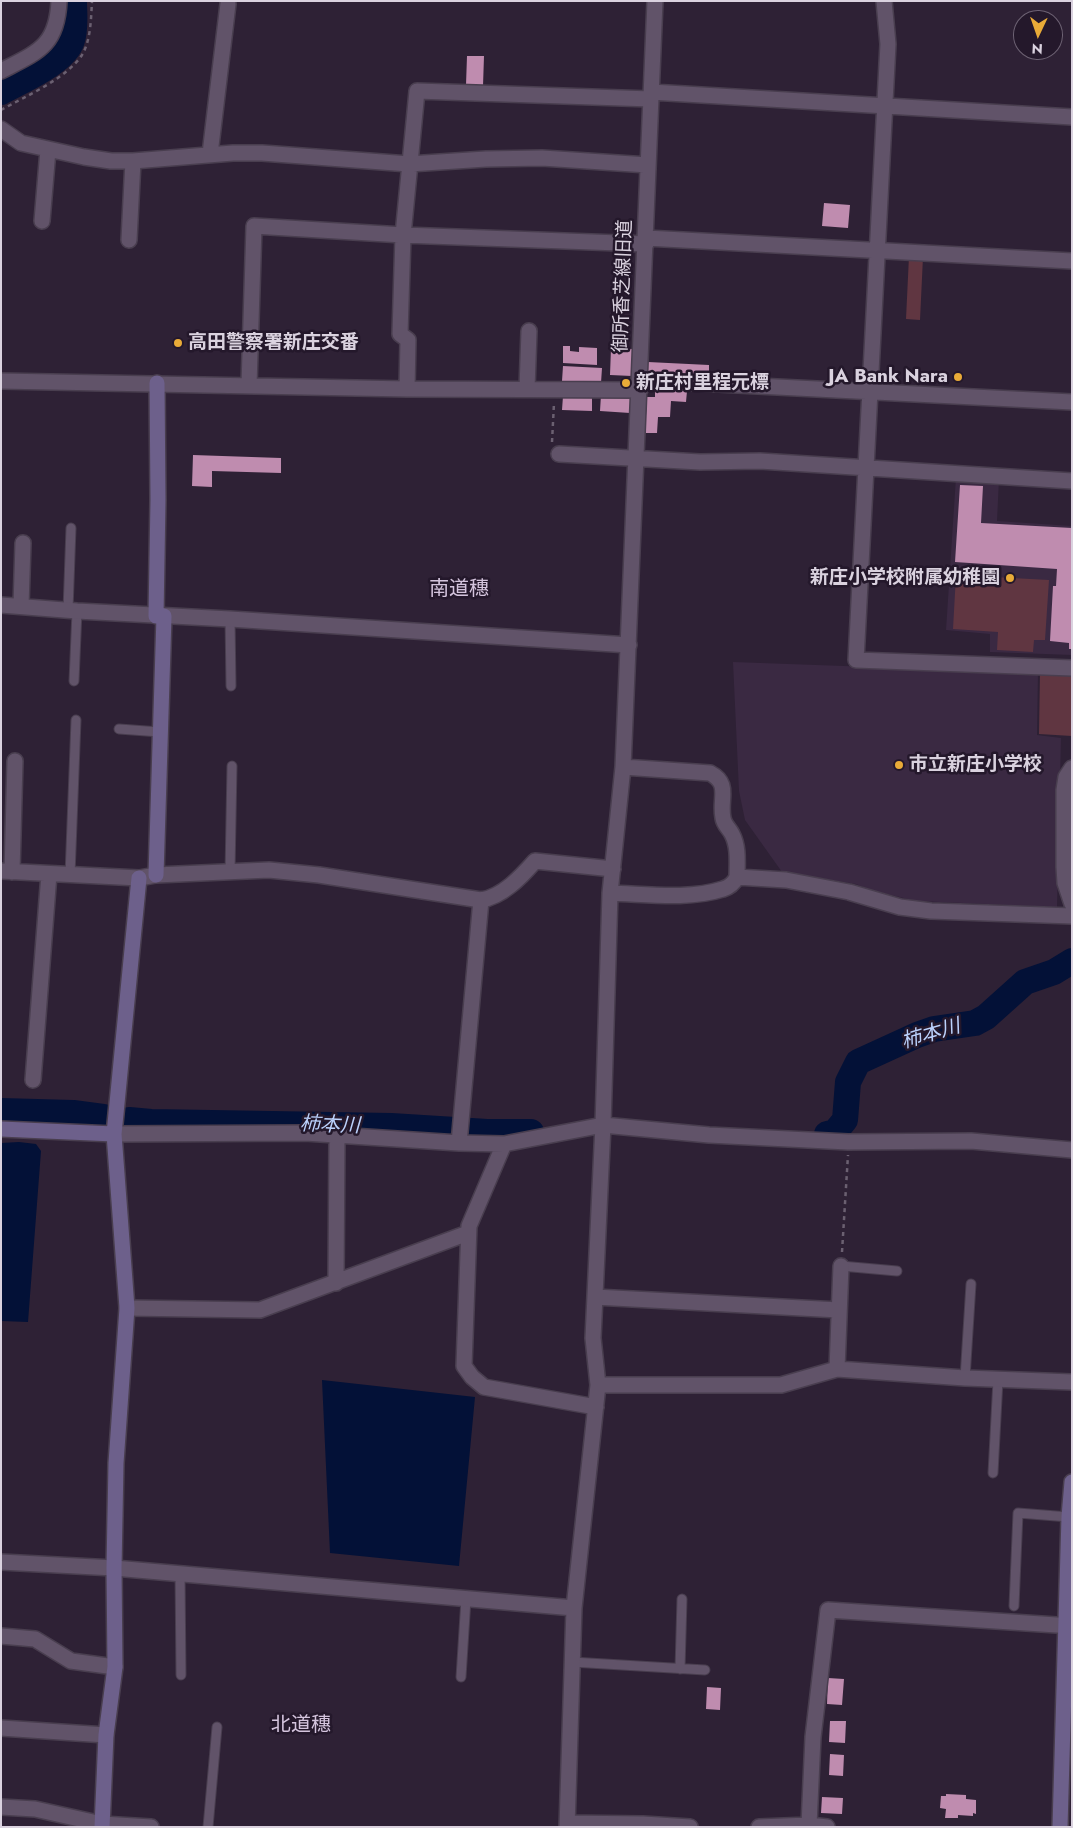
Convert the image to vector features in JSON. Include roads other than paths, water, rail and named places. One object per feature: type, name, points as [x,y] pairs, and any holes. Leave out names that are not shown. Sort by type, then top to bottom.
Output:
[{"type":"street","points":[[1,71],[27,58],[50,39],[57,24],[60,1]]},
{"type":"street","name":"御所香芝線旧道","points":[[568,1825],[574,1608],[598,1385],[594,1338],[595,1297],[604,1125],[610,893],[624,767],[655,1]]},
{"type":"street","points":[[884,1],[888,44],[856,660],[1072,668]]},
{"type":"street","points":[[210,154],[228,4]]},
{"type":"street","points":[[407,389],[408,340],[400,334],[403,235],[417,91],[651,95],[1072,117]]},
{"type":"street","points":[[1,129],[21,143]]},
{"type":"street","points":[[1,140],[84,157],[133,162],[210,154],[262,153],[409,164],[486,159],[542,158],[648,165]]},
{"type":"street","points":[[42,221],[48,150]]},
{"type":"street","points":[[129,240],[133,162]]},
{"type":"street","points":[[249,385],[254,226],[403,235],[646,241],[1072,260]]},
{"type":"street","points":[[527,389],[529,331]]},
{"type":"street","points":[[1,382],[157,383],[407,389],[555,389],[640,385],[871,392],[1072,402]]},
{"type":"street","points":[[156,875],[160,732],[157,383]]},
{"type":"street","points":[[559,454],[700,462],[760,461],[1072,481]]},
{"type":"street","points":[[21,606],[23,544]]},
{"type":"street","points":[[1,605],[629,645]]},
{"type":"street","points":[[15,761],[7,871],[139,878],[156,875],[269,870],[319,875],[481,900],[489,899],[502,892],[535,862],[613,869]]},
{"type":"street","points":[[610,893],[692,894],[724,889],[732,885],[737,877],[736,845],[722,817],[723,786],[719,777],[710,773],[624,767]]},
{"type":"street","points":[[1072,768],[1066,777],[1064,790],[1065,883],[1072,904]]},
{"type":"street","points":[[33,1080],[49,874]]},
{"type":"street","points":[[737,877],[786,880],[849,892],[900,907],[931,911],[1072,916]]},
{"type":"street","points":[[102,1825],[106,1735],[115,1667],[116,1463],[128,1308],[114,1134],[139,878]]},
{"type":"street","points":[[459,1134],[481,900]]},
{"type":"street","points":[[1,1129],[114,1134],[305,1133],[337,1136],[459,1134],[504,1144],[604,1125],[709,1135],[848,1142],[971,1141],[1072,1150]]},
{"type":"street","points":[[336,1283],[337,1136]]},
{"type":"street","points":[[504,1144],[469,1226],[464,1366],[472,1377],[484,1387],[596,1407]]},
{"type":"street","points":[[128,1308],[260,1310],[468,1233]]},
{"type":"street","points":[[837,1369],[841,1266]]},
{"type":"street","points":[[595,1297],[839,1310]]},
{"type":"street","points":[[598,1385],[781,1385],[837,1369],[998,1380],[1072,1382]]},
{"type":"street","points":[[1060,1827],[1069,1625],[1069,1516],[1072,1482]]},
{"type":"street","points":[[1,1562],[114,1568],[574,1608]]},
{"type":"street","points":[[809,1825],[813,1737],[828,1610],[1069,1625]]},
{"type":"street","points":[[1,1636],[36,1639],[71,1661],[115,1667]]},
{"type":"street","points":[[1,1728],[106,1735]]},
{"type":"street","points":[[1,1807],[34,1808],[102,1825],[151,1827]]},
{"type":"street","points":[[568,1825],[643,1824],[690,1827]]},
{"type":"street","points":[[759,1827],[809,1825],[828,1827]]},
{"type":"lane","points":[[71,528],[74,680]]},
{"type":"lane","points":[[230,619],[230,686]]},
{"type":"lane","points":[[70,875],[76,720]]},
{"type":"lane","points":[[119,729],[160,732]]},
{"type":"lane","points":[[230,872],[232,766]]},
{"type":"lane","points":[[841,1266],[897,1271]]},
{"type":"lane","points":[[965,1378],[971,1284]]},
{"type":"lane","points":[[993,1473],[998,1380]]},
{"type":"lane","points":[[1014,1606],[1018,1513],[1069,1516]]},
{"type":"lane","points":[[180,1574],[181,1675]]},
{"type":"lane","points":[[461,1677],[466,1599]]},
{"type":"lane","points":[[680,1669],[682,1599]]},
{"type":"lane","points":[[572,1662],[705,1670]]},
{"type":"lane","points":[[208,1827],[217,1727]]},
{"type":"water","points":[[19,1142],[36,1144],[41,1151],[28,1322],[1,1321],[1,1143]]},
{"type":"water","points":[[322,1380],[475,1397],[459,1566],[330,1553]]},
{"type":"waterway","points":[[1,92],[42,70],[61,56],[68,48],[74,30],[74,1]]},
{"type":"waterway","name":"柿本川","points":[[827,1134],[835,1132],[845,1120],[848,1082],[858,1062],[934,1029],[975,1023],[986,1017],[1025,982],[1054,972],[1072,961]]},
{"type":"waterway","name":"柿本川","points":[[1,1111],[73,1113],[103,1117]]},
{"type":"waterway","name":"柿本川","points":[[129,1120],[391,1126],[487,1132],[531,1132]]},
{"type":"place","name":"高田警察署新庄交番","points":[[178,343]]},
{"type":"place","name":"JA Bank Nara","points":[[958,377]]},
{"type":"place","name":"新庄村里程元標","points":[[626,383]]},
{"type":"place","name":"新庄小学校附属幼稚園","points":[[1010,578]]},
{"type":"place","name":"市立新庄小学校","points":[[899,765]]},
{"type":"district","name":"南道穗","points":[[459,590]]},
{"type":"district","name":"北道穗","points":[[301,1726]]}]
